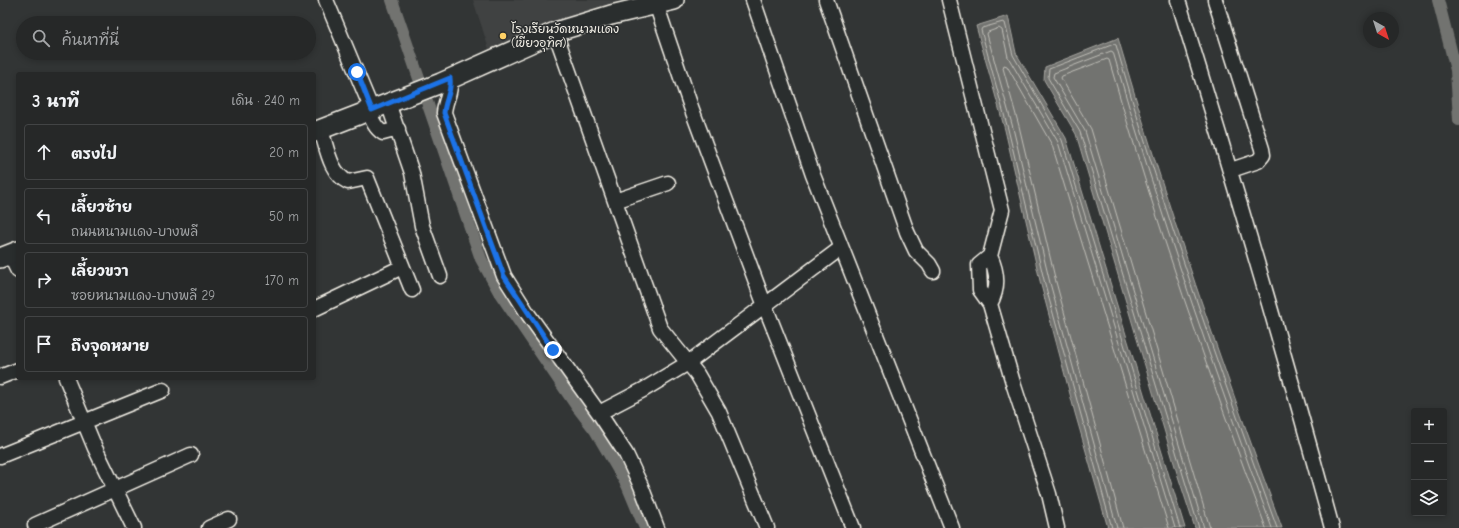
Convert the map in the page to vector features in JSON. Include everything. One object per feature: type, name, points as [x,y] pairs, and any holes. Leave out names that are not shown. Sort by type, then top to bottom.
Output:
[{"type":"main road","points":[[317,131],[445,80],[555,32],[611,15],[674,0]]},
{"type":"street","points":[[326,0],[376,108],[380,131],[383,133],[398,129]]},
{"type":"street","points":[[753,0],[813,175],[952,528]]},
{"type":"street","points":[[826,0],[907,232],[916,251],[929,264],[933,272]]},
{"type":"street","points":[[949,0],[1002,210],[990,256],[996,268],[996,293],[990,304],[1057,528]]},
{"type":"street","points":[[1178,0],[1231,170],[1290,373],[1332,528]]},
{"type":"street","points":[[1215,0],[1263,155],[1258,161],[1231,170]]},
{"type":"street","points":[[656,4],[691,107],[765,306],[853,528]]},
{"type":"street","points":[[555,32],[660,328],[697,374],[719,412],[767,528]]},
{"type":"street","points":[[445,80],[451,92],[444,103],[444,113],[504,276],[540,332],[599,412],[626,454],[641,486],[657,528]]},
{"type":"street","points":[[376,108],[398,129],[414,181],[422,226],[440,276]]},
{"type":"street","points":[[317,131],[335,171],[341,179],[348,182],[367,178],[412,290]]},
{"type":"street","points":[[615,201],[668,182]]},
{"type":"street","points":[[599,412],[643,390],[688,362],[841,248]]},
{"type":"street","points":[[316,308],[402,267]]},
{"type":"street","points":[[0,377],[16,371]]},
{"type":"street","points":[[67,380],[114,489],[134,528]]},
{"type":"street","points":[[0,456],[163,390]]},
{"type":"street","points":[[35,525],[191,455]]},
{"type":"street","points":[[209,528],[229,519]]},
{"type":"shaded area","name":"โรงเรียนวัดหนามแดง (เขียวอุทิศ)","points":[[473,0],[621,0],[552,22],[489,49]]},
{"type":"water","points":[[1008,16],[1016,53],[1066,138],[1185,528],[1108,528],[1075,413],[1041,285],[1005,130],[976,26]]},
{"type":"water","points":[[1118,38],[1175,223],[1282,528],[1195,528],[1177,473],[1076,134],[1044,80],[1045,67]]},
{"type":"waterway","points":[[392,0],[481,259],[499,292],[575,404],[595,430],[627,485],[645,528]]},
{"type":"waterway","points":[[1438,0],[1456,70],[1459,120]]},
{"type":"place","name":"โรงเรียนวัดหนามแดง (เขียวอุทิศ)","points":[[503,36]]},
{"type":"route","points":[[357,72],[372,110],[441,83],[450,78],[451,92],[444,103],[444,113],[491,244],[504,276],[553,350]]}]
